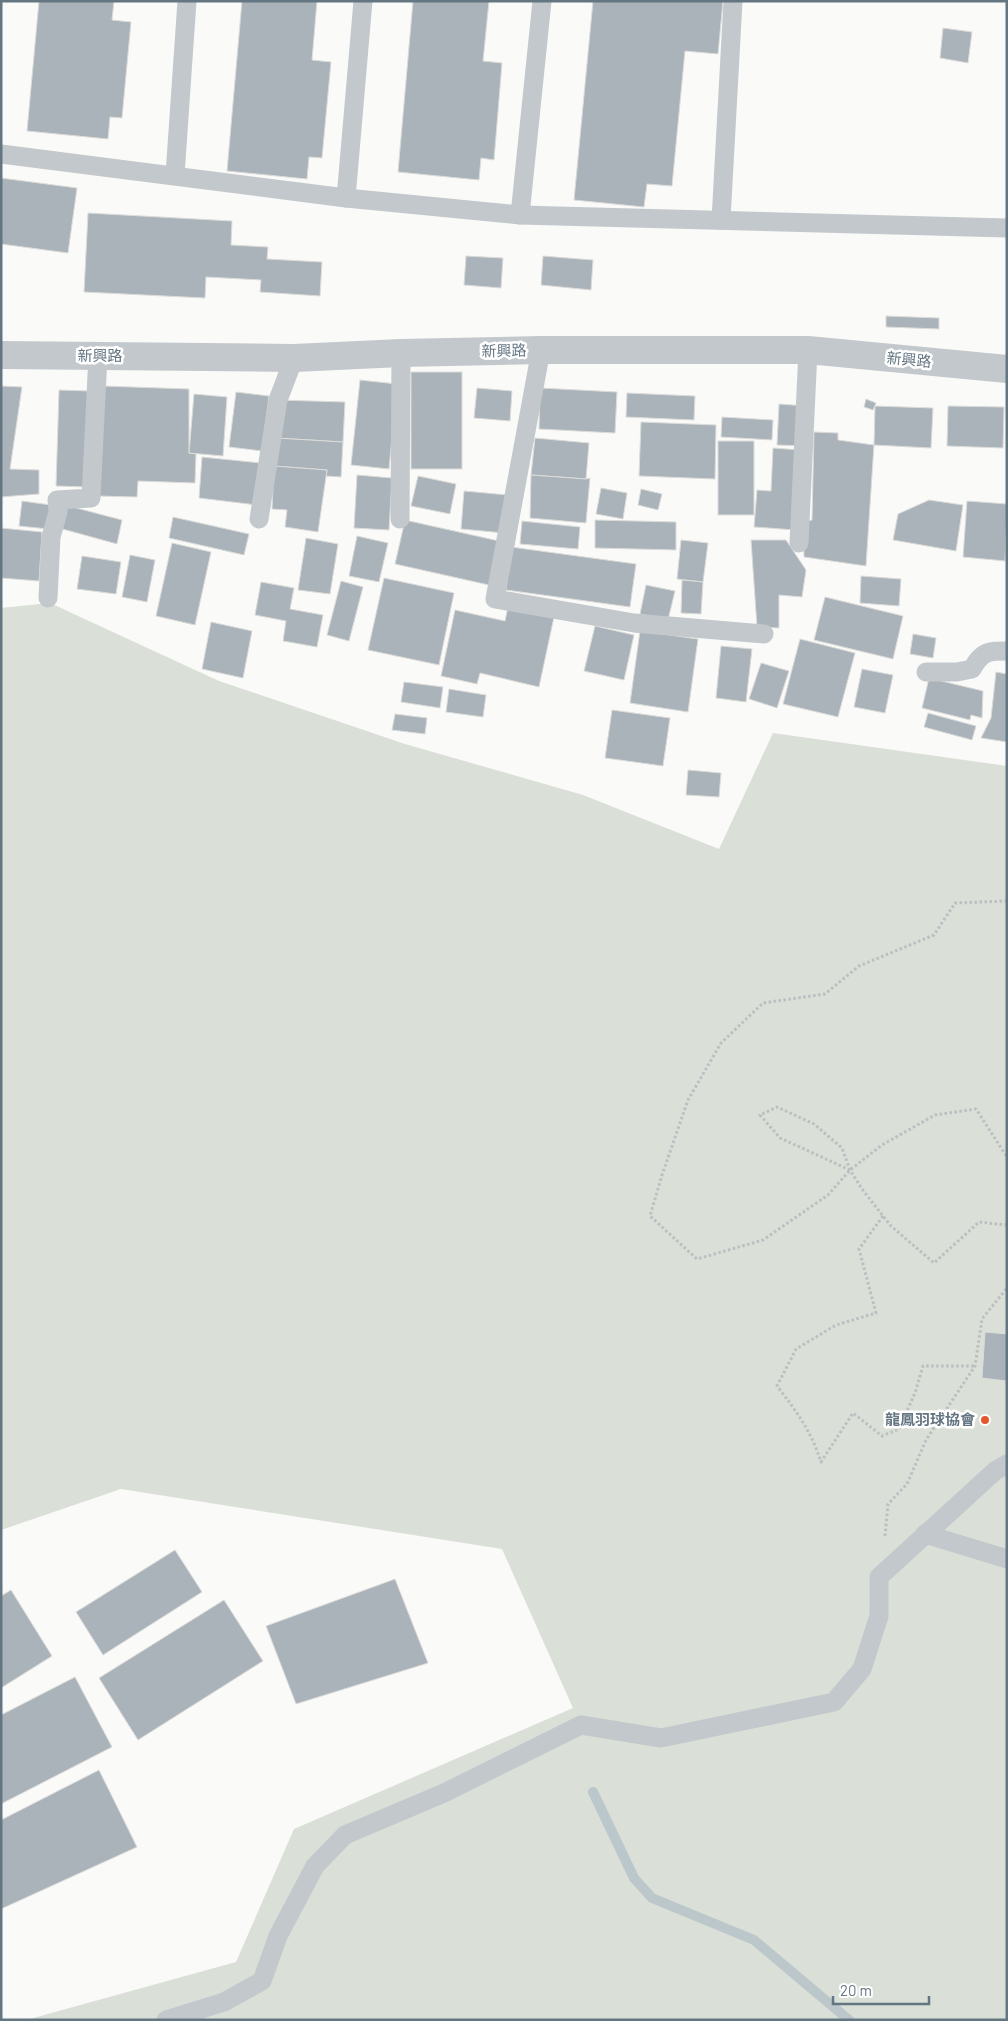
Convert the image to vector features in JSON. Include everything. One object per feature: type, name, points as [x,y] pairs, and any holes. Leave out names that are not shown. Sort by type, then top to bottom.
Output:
[{"type":"street","name":"新興路","points":[[1,355],[294,358],[401,353],[541,350],[808,350],[1007,369]]},
{"type":"lane","points":[[175,175],[187,1]]},
{"type":"lane","points":[[346,198],[364,1]]},
{"type":"lane","points":[[520,215],[542,1]]},
{"type":"lane","points":[[721,220],[733,1]]},
{"type":"lane","points":[[1,154],[346,198],[520,215],[1007,228]]},
{"type":"lane","points":[[541,350],[495,599],[634,624],[764,634]]},
{"type":"lane","points":[[799,543],[808,350]]},
{"type":"lane","points":[[400,519],[401,353]]},
{"type":"lane","points":[[48,598],[51,537],[58,512],[57,500],[91,498],[98,355]]},
{"type":"lane","points":[[259,519],[278,400],[294,358]]},
{"type":"lane","points":[[926,672],[958,672],[972,669],[978,657],[990,651],[1007,651]]},
{"type":"lane","points":[[166,2020],[224,2002],[262,1981],[278,1936],[315,1866],[345,1835],[444,1793],[581,1725],[661,1738],[834,1702],[862,1670],[879,1616],[879,1577],[994,1471],[1007,1464]]},
{"type":"lane","points":[[925,1534],[1007,1558]]},
{"type":"path","points":[[1007,901],[956,903],[934,934],[859,966],[825,994],[763,1003],[721,1043],[688,1100],[650,1216],[697,1259],[763,1240],[828,1195],[850,1170],[882,1145],[936,1115],[976,1109],[1007,1157]]},
{"type":"path","points":[[850,1170],[780,1138],[760,1115],[777,1107],[814,1124],[842,1148],[850,1170],[862,1189],[891,1226],[934,1263],[979,1222],[1007,1225]]},
{"type":"path","points":[[883,1216],[859,1249],[876,1313],[836,1325],[796,1349],[777,1386],[813,1438],[821,1462],[852,1413],[882,1436],[899,1429],[915,1393],[923,1366],[975,1366]]},
{"type":"path","points":[[885,1541],[888,1504],[908,1484],[926,1440],[975,1366],[982,1319],[1007,1288]]},
{"type":"shaded area","points":[[50,603],[219,681],[405,744],[583,795],[719,849],[773,733],[1007,766],[1007,2020],[26,2020],[236,1962],[294,1829],[573,1708],[502,1549],[121,1489],[1,1530],[1,608]]},
{"type":"building","points":[[39,1],[114,1],[112,20],[131,22],[122,118],[110,117],[108,139],[27,131]]},
{"type":"building","points":[[242,1],[317,1],[312,60],[331,62],[322,158],[309,157],[307,179],[227,171]]},
{"type":"building","points":[[413,1],[489,1],[483,61],[502,63],[494,160],[481,158],[479,180],[398,172]]},
{"type":"building","points":[[593,1],[723,1],[718,54],[685,51],[672,186],[647,184],[644,207],[574,200]]},
{"type":"building","points":[[943,28],[972,32],[968,63],[940,58]]},
{"type":"building","points":[[1,178],[77,188],[68,253],[1,244]]},
{"type":"building","points":[[88,213],[232,221],[231,245],[268,247],[267,259],[322,262],[320,296],[260,292],[261,280],[206,277],[205,298],[84,292]]},
{"type":"building","points":[[466,256],[503,258],[501,288],[464,285]]},
{"type":"building","points":[[543,256],[593,260],[591,290],[541,285]]},
{"type":"building","points":[[886,316],[939,318],[939,329],[886,327]]},
{"type":"building","points":[[411,372],[462,372],[462,469],[411,469]]},
{"type":"building","points":[[360,380],[397,384],[389,469],[351,465]]},
{"type":"building","points":[[1,386],[22,387],[10,469],[39,470],[39,494],[1,497]]},
{"type":"building","points":[[103,386],[189,389],[189,453],[196,454],[195,483],[138,481],[137,497],[99,496]]},
{"type":"building","points":[[477,388],[512,391],[510,421],[474,418]]},
{"type":"building","points":[[540,388],[617,392],[615,433],[539,429]]},
{"type":"building","points":[[59,390],[90,391],[87,487],[56,486]]},
{"type":"building","points":[[236,392],[269,396],[262,451],[229,447]]},
{"type":"building","points":[[627,393],[695,396],[694,420],[626,417]]},
{"type":"building","points":[[194,394],[227,397],[223,456],[189,453]]},
{"type":"building","points":[[866,399],[876,403],[873,410],[864,407]]},
{"type":"building","points":[[278,400],[345,402],[343,442],[276,438]]},
{"type":"building","points":[[779,404],[806,406],[805,446],[777,445]]},
{"type":"building","points":[[875,406],[933,408],[931,448],[874,445]]},
{"type":"building","points":[[948,406],[1004,407],[1003,448],[947,446]]},
{"type":"building","points":[[722,417],[773,420],[772,440],[721,437]]},
{"type":"building","points":[[641,422],[716,425],[715,479],[639,476]]},
{"type":"building","points":[[814,432],[838,433],[838,440],[874,445],[866,566],[804,557],[803,522],[812,520]]},
{"type":"building","points":[[276,438],[343,442],[341,477],[326,476],[327,470],[274,466]]},
{"type":"building","points":[[535,438],[589,443],[586,479],[531,475]]},
{"type":"building","points":[[718,441],[754,441],[754,515],[718,515]]},
{"type":"building","points":[[773,448],[801,450],[795,530],[754,527],[757,490],[771,491]]},
{"type":"building","points":[[202,457],[261,463],[257,505],[199,498]]},
{"type":"building","points":[[274,466],[327,470],[318,532],[285,527],[287,510],[272,509]]},
{"type":"building","points":[[357,475],[392,478],[389,530],[354,528]]},
{"type":"building","points":[[531,475],[590,478],[586,523],[530,518]]},
{"type":"building","points":[[418,476],[456,484],[450,514],[411,506]]},
{"type":"building","points":[[601,488],[627,493],[623,519],[596,514]]},
{"type":"building","points":[[641,489],[662,494],[658,510],[638,505]]},
{"type":"building","points":[[464,491],[508,495],[504,533],[461,529]]},
{"type":"building","points":[[929,500],[963,505],[956,551],[893,540],[898,514]]},
{"type":"building","points":[[22,501],[51,505],[48,529],[19,526]]},
{"type":"building","points":[[967,501],[1007,504],[1005,561],[963,557]]},
{"type":"building","points":[[65,505],[122,520],[117,544],[59,528]]},
{"type":"building","points":[[173,517],[249,534],[244,555],[169,538]]},
{"type":"building","points":[[405,520],[499,541],[489,585],[395,564]]},
{"type":"building","points":[[595,520],[676,522],[676,550],[595,548]]},
{"type":"building","points":[[522,521],[580,527],[578,549],[520,544]]},
{"type":"building","points":[[1,528],[42,532],[39,581],[1,578]]},
{"type":"building","points":[[357,536],[388,543],[379,582],[349,576]]},
{"type":"building","points":[[306,538],[338,544],[330,594],[298,590]]},
{"type":"building","points":[[681,540],[708,543],[703,582],[677,579]]},
{"type":"building","points":[[751,540],[786,540],[806,570],[802,597],[779,595],[779,628],[757,627]]},
{"type":"building","points":[[172,543],[211,552],[195,625],[156,616]]},
{"type":"building","points":[[511,547],[636,564],[630,607],[506,590]]},
{"type":"building","points":[[130,555],[155,560],[147,602],[122,597]]},
{"type":"building","points":[[82,556],[121,562],[116,594],[77,589]]},
{"type":"building","points":[[861,576],[901,579],[899,606],[860,603]]},
{"type":"building","points":[[384,578],[454,593],[439,665],[368,650]]},
{"type":"building","points":[[682,580],[703,582],[701,614],[681,613]]},
{"type":"building","points":[[341,581],[363,587],[349,641],[327,635]]},
{"type":"building","points":[[261,582],[294,588],[290,609],[323,615],[317,647],[283,641],[286,621],[255,615]]},
{"type":"building","points":[[646,585],[675,591],[668,620],[640,614]]},
{"type":"building","points":[[825,597],[903,616],[893,659],[814,640]]},
{"type":"building","points":[[508,607],[554,617],[539,687],[480,673],[477,684],[441,676],[455,610],[505,621]]},
{"type":"building","points":[[211,622],[252,631],[243,678],[202,669]]},
{"type":"building","points":[[595,626],[634,635],[624,680],[584,671]]},
{"type":"building","points":[[640,631],[698,639],[688,712],[630,703]]},
{"type":"building","points":[[913,634],[936,638],[933,658],[910,654]]},
{"type":"building","points":[[800,639],[855,653],[838,717],[783,704]]},
{"type":"building","points":[[721,646],[752,649],[746,702],[716,698]]},
{"type":"building","points":[[761,663],[789,671],[777,708],[749,699]]},
{"type":"building","points":[[862,669],[893,675],[885,713],[854,707]]},
{"type":"building","points":[[996,672],[1007,674],[1007,742],[981,738],[991,718]]},
{"type":"building","points":[[929,678],[983,691],[982,718],[971,715],[970,720],[922,708]]},
{"type":"building","points":[[404,682],[443,687],[440,708],[401,702]]},
{"type":"building","points":[[449,689],[486,695],[483,717],[446,712]]},
{"type":"building","points":[[612,710],[670,718],[663,766],[605,758]]},
{"type":"building","points":[[928,713],[976,726],[972,740],[924,727]]},
{"type":"building","points":[[395,714],[427,718],[425,734],[392,730]]},
{"type":"building","points":[[688,770],[721,773],[719,797],[686,795]]},
{"type":"building","points":[[985,1332],[1007,1334],[1007,1381],[982,1378]]},
{"type":"building","points":[[175,1550],[202,1592],[103,1655],[76,1612]]},
{"type":"building","points":[[395,1579],[428,1663],[296,1704],[266,1626]]},
{"type":"building","points":[[11,1590],[52,1656],[1,1688],[1,1596]]},
{"type":"building","points":[[224,1600],[263,1661],[138,1740],[99,1678]]},
{"type":"building","points":[[75,1677],[112,1747],[1,1804],[1,1715]]},
{"type":"building","points":[[99,1770],[137,1847],[1,1909],[1,1820]]},
{"type":"waterway","points":[[593,1792],[634,1878],[652,1898],[754,1940],[849,2020]]},
{"type":"place","name":"龍鳳羽球協會","points":[[985,1420]]}]
